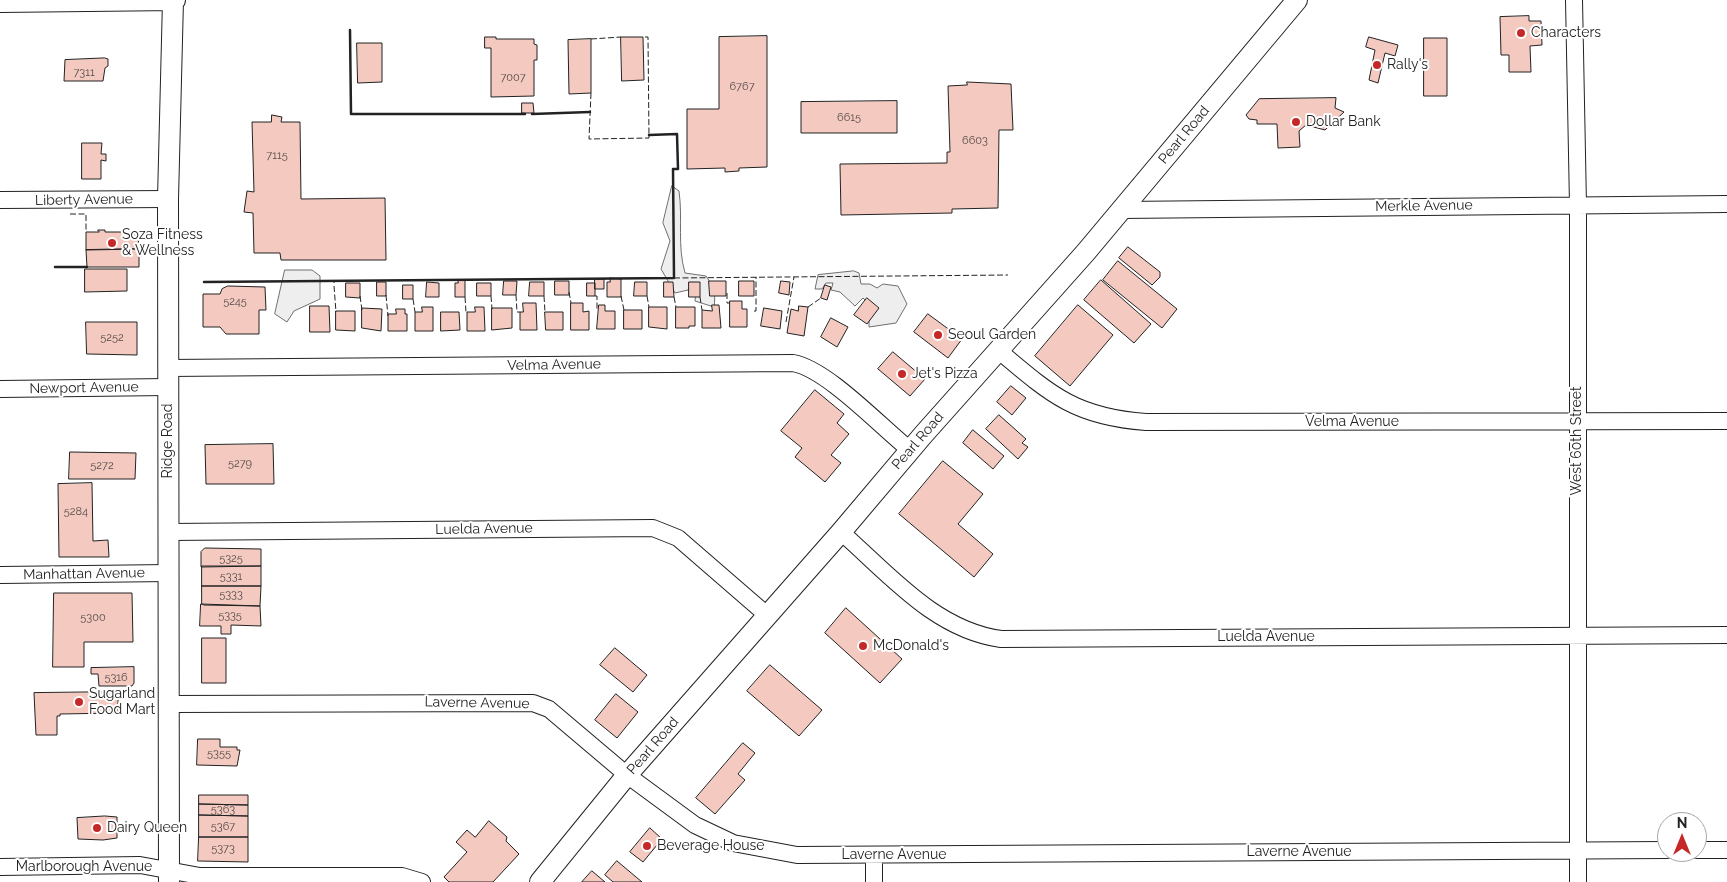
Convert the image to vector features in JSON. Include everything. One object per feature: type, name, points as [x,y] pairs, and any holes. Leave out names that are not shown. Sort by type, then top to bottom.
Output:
[{"type":"main road","points":[[0,2],[174,0]]},
{"type":"main road","name":"Ridge Road","points":[[169,876],[168,199],[174,0]]},
{"type":"main road","name":"Pearl Road","points":[[540,882],[627,775],[1121,210],[1297,0]]},
{"type":"street","name":"West 60th Street","points":[[1574,0],[1578,205],[1576,421],[1578,882]]},
{"type":"street","name":"Liberty Avenue","points":[[0,200],[168,199]]},
{"type":"street","name":"Merkle Avenue","points":[[1121,210],[1727,204]]},
{"type":"street","name":"Velma Avenue","points":[[998,350],[1052,394],[1069,405],[1118,420],[1146,422],[1727,421]]},
{"type":"street","name":"Velma Avenue","points":[[168,378],[793,363],[803,365],[822,375],[910,450]]},
{"type":"street","name":"Newport Avenue","points":[[0,389],[168,378]]},
{"type":"street","name":"Luelda Avenue","points":[[169,532],[653,528],[678,538],[768,616]]},
{"type":"street","name":"Luelda Avenue","points":[[841,532],[922,604],[942,619],[968,631],[994,638],[1727,635]]},
{"type":"street","name":"Manhattan Avenue","points":[[0,575],[169,573]]},
{"type":"street","name":"Laverne Avenue","points":[[169,704],[527,702],[549,709],[627,775],[694,825],[732,843],[797,854],[1657,850]]},
{"type":"street","points":[[1707,850],[1727,850]]},
{"type":"street","points":[[874,855],[874,882]]},
{"type":"street","name":"Marlborough Avenue","points":[[0,867],[140,865],[169,876],[402,876],[422,882]]},
{"type":"shaded area","points":[[672,186],[679,191],[681,252],[685,273],[706,276],[714,291],[714,307],[695,301],[696,290],[700,286],[692,282],[688,290],[675,293],[661,269],[670,241],[663,223]]},
{"type":"shaded area","points":[[285,270],[312,270],[320,276],[320,299],[294,311],[287,322],[275,314]]},
{"type":"shaded area","points":[[854,271],[859,273],[861,284],[870,284],[877,288],[883,284],[898,286],[907,304],[896,323],[869,327],[869,304],[863,298],[855,306],[840,292],[831,290],[833,283],[826,283],[822,289],[815,289],[818,275]]},
{"type":"building","name":"Characters","points":[[1529,16],[1529,21],[1541,21],[1542,45],[1530,46],[1531,72],[1509,72],[1509,55],[1501,55],[1500,17]]},
{"type":"building","points":[[767,36],[767,167],[739,168],[739,171],[725,172],[725,168],[687,169],[687,109],[719,109],[719,37]]},
{"type":"building","points":[[485,37],[496,37],[496,39],[534,39],[534,44],[537,45],[537,60],[534,60],[534,96],[491,97],[491,48],[485,48]]},
{"type":"building","points":[[621,37],[643,37],[644,80],[622,81]]},
{"type":"building","name":"Rally's","points":[[1369,37],[1398,45],[1395,56],[1385,53],[1378,83],[1369,80],[1375,50],[1366,47]]},
{"type":"building","points":[[1424,38],[1447,38],[1447,96],[1424,96]]},
{"type":"building","points":[[591,39],[591,93],[569,94],[568,40]]},
{"type":"building","points":[[357,43],[382,43],[382,82],[358,83]]},
{"type":"building","points":[[108,59],[108,66],[105,68],[103,81],[64,81],[65,60]]},
{"type":"building","points":[[967,82],[1011,84],[1013,130],[999,130],[998,208],[952,209],[952,213],[841,215],[840,164],[947,163],[947,152],[950,152],[948,86],[967,85]]},
{"type":"building","name":"Dollar Bank","points":[[1336,98],[1335,108],[1344,112],[1325,130],[1306,125],[1299,131],[1300,147],[1278,148],[1277,124],[1257,124],[1257,120],[1249,119],[1246,115],[1259,99]]},
{"type":"building","points":[[897,101],[897,133],[801,133],[801,102]]},
{"type":"building","points":[[522,103],[533,103],[534,113],[522,113]]},
{"type":"building","points":[[272,115],[282,117],[281,122],[300,122],[301,199],[385,198],[386,260],[281,260],[280,253],[254,253],[253,213],[244,212],[247,191],[254,192],[252,122],[271,122]]},
{"type":"building","points":[[82,143],[102,143],[101,154],[106,154],[106,161],[101,160],[101,179],[82,179]]},
{"type":"building","points":[[98,230],[105,230],[105,232],[136,232],[138,234],[139,249],[86,250],[86,232],[99,232]]},
{"type":"building","points":[[1128,247],[1160,272],[1160,277],[1152,285],[1119,258]]},
{"type":"building","points":[[139,249],[139,267],[87,267],[86,250]]},
{"type":"building","points":[[1118,261],[1177,309],[1162,328],[1103,280]]},
{"type":"building","points":[[85,269],[127,269],[127,291],[85,292]]},
{"type":"building","points":[[610,278],[621,279],[621,297],[607,297],[607,282],[610,282]]},
{"type":"building","points":[[595,279],[604,279],[604,289],[595,289]]},
{"type":"building","points":[[458,280],[465,280],[465,297],[455,297],[455,283],[458,283]]},
{"type":"building","points":[[1101,280],[1151,324],[1134,343],[1084,300]]},
{"type":"building","points":[[504,281],[517,281],[516,295],[503,295]]},
{"type":"building","points":[[555,281],[569,281],[569,295],[555,295]]},
{"type":"building","points":[[709,281],[726,281],[726,296],[710,296]]},
{"type":"building","points":[[739,281],[754,281],[754,296],[739,296]]},
{"type":"building","points":[[781,281],[790,282],[789,295],[779,293]]},
{"type":"building","points":[[377,282],[386,282],[386,296],[377,296]]},
{"type":"building","points":[[427,282],[439,283],[439,297],[426,297]]},
{"type":"building","points":[[530,282],[544,282],[544,296],[529,296]]},
{"type":"building","points":[[635,282],[647,282],[647,296],[634,296]]},
{"type":"building","points":[[664,282],[673,282],[674,297],[664,297]]},
{"type":"building","points":[[689,282],[700,282],[700,297],[689,297]]},
{"type":"building","points":[[346,283],[360,283],[360,298],[346,297]]},
{"type":"building","points":[[477,283],[491,283],[491,296],[477,296]]},
{"type":"building","points":[[587,283],[595,283],[595,296],[587,296]]},
{"type":"building","points":[[403,285],[413,285],[413,299],[403,299]]},
{"type":"building","points":[[825,285],[831,287],[827,300],[821,298]]},
{"type":"building","points":[[228,286],[265,287],[266,310],[259,310],[259,334],[226,334],[220,327],[203,327],[203,294],[220,294],[222,289]]},
{"type":"building","points":[[867,298],[879,308],[867,324],[854,315]]},
{"type":"building","points":[[730,301],[742,301],[742,309],[747,309],[747,327],[730,327]]},
{"type":"building","points":[[523,303],[536,303],[537,330],[520,330],[520,312],[523,312]]},
{"type":"building","points":[[571,303],[583,303],[583,312],[589,311],[589,330],[571,330]]},
{"type":"building","points":[[599,305],[605,305],[605,311],[615,311],[615,329],[597,329]]},
{"type":"building","points":[[712,305],[719,305],[721,328],[702,328],[702,310],[712,311]]},
{"type":"building","points":[[1078,305],[1113,335],[1070,386],[1035,356]]},
{"type":"building","points":[[310,306],[329,306],[330,332],[310,332]]},
{"type":"building","points":[[799,306],[808,307],[804,336],[787,333],[791,309],[798,311]]},
{"type":"building","points":[[422,307],[433,307],[433,331],[415,331],[415,312],[422,312]]},
{"type":"building","points":[[475,307],[484,307],[485,331],[467,331],[467,312],[475,312]]},
{"type":"building","points":[[649,307],[667,307],[667,329],[649,327]]},
{"type":"building","points":[[676,307],[695,307],[695,326],[676,328]]},
{"type":"building","points":[[362,308],[382,309],[381,331],[362,328]]},
{"type":"building","points":[[492,308],[512,308],[512,328],[492,330]]},
{"type":"building","points":[[764,308],[782,311],[780,329],[761,326]]},
{"type":"building","points":[[396,309],[405,309],[405,314],[407,314],[407,331],[388,331],[388,314],[396,314]]},
{"type":"building","points":[[624,310],[642,310],[642,329],[624,329]]},
{"type":"building","points":[[336,311],[355,311],[355,331],[336,330]]},
{"type":"building","points":[[441,312],[459,312],[460,330],[441,331]]},
{"type":"building","points":[[545,312],[563,312],[563,330],[546,330]]},
{"type":"building","name":"Seoul Garden","points":[[928,314],[962,339],[948,358],[914,332]]},
{"type":"building","points":[[831,318],[848,327],[837,347],[821,337]]},
{"type":"building","points":[[86,322],[137,322],[137,355],[87,354]]},
{"type":"building","name":"Jet's Pizza","points":[[893,352],[925,379],[910,396],[878,369]]},
{"type":"building","points":[[1011,386],[1026,398],[1012,415],[997,402]]},
{"type":"building","points":[[815,390],[844,414],[837,423],[849,434],[831,455],[841,463],[825,482],[795,457],[802,448],[781,431]]},
{"type":"building","points":[[999,415],[1026,439],[1022,443],[1028,447],[1018,459],[986,429]]},
{"type":"building","points":[[973,430],[1004,456],[993,469],[963,443]]},
{"type":"building","points":[[273,444],[274,484],[206,484],[205,445]]},
{"type":"building","points":[[70,452],[136,453],[135,479],[69,479]]},
{"type":"building","points":[[943,461],[983,494],[958,524],[993,554],[974,577],[899,514]]},
{"type":"building","points":[[92,483],[93,541],[108,540],[109,557],[59,557],[58,484]]},
{"type":"building","points":[[205,548],[261,549],[261,566],[201,567],[201,552]]},
{"type":"building","points":[[202,566],[261,566],[261,586],[202,586]]},
{"type":"building","points":[[202,586],[261,586],[260,606],[204,605],[202,604]]},
{"type":"building","points":[[54,593],[132,593],[133,642],[84,642],[84,667],[53,667]]},
{"type":"building","points":[[201,604],[260,606],[261,626],[231,625],[231,634],[221,634],[221,626],[200,626]]},
{"type":"building","name":"McDonald's","points":[[846,608],[902,659],[880,683],[825,633]]},
{"type":"building","points":[[202,638],[226,638],[226,683],[202,683]]},
{"type":"building","points":[[615,648],[647,675],[633,692],[600,665]]},
{"type":"building","points":[[770,665],[822,710],[799,736],[747,691]]},
{"type":"building","points":[[134,667],[134,683],[132,686],[99,686],[98,674],[91,674],[91,668]]},
{"type":"building","points":[[118,692],[118,713],[60,714],[60,716],[57,716],[57,735],[36,735],[34,693]]},
{"type":"building","points":[[616,694],[638,712],[617,738],[595,720]]},
{"type":"building","points":[[198,739],[220,739],[220,747],[237,747],[237,750],[240,750],[237,766],[197,765]]},
{"type":"building","points":[[743,743],[755,753],[738,774],[745,780],[715,814],[696,798]]},
{"type":"building","points":[[199,795],[248,795],[248,805],[199,804]]},
{"type":"building","points":[[199,804],[248,805],[248,816],[199,815]]},
{"type":"building","points":[[199,815],[248,816],[248,837],[199,837]]},
{"type":"building","name":"Dairy Queen","points":[[117,817],[117,838],[103,840],[78,839],[77,818]]},
{"type":"building","points":[[489,821],[507,837],[506,841],[519,854],[493,882],[449,882],[444,877],[467,852],[456,842],[467,830],[475,837]]},
{"type":"building","points":[[650,828],[662,839],[643,862],[630,852]]},
{"type":"building","points":[[199,837],[248,837],[248,862],[198,861]]},
{"type":"building","points":[[617,861],[642,882],[613,882],[605,875]]},
{"type":"building","points":[[592,871],[605,882],[582,882]]},
{"type":"fence","points":[[591,39],[621,37]]},
{"type":"fence","points":[[591,93],[589,139],[649,138],[648,37],[643,37]]},
{"type":"fence","points":[[70,214],[86,214],[86,232]]},
{"type":"fence","points":[[674,278],[1008,275]]},
{"type":"fence","points":[[754,311],[756,311],[756,277]]},
{"type":"fence","points":[[786,322],[794,277]]},
{"type":"fence","points":[[334,286],[336,312]]},
{"type":"fence","points":[[569,292],[571,303]]},
{"type":"fence","points":[[727,293],[727,303],[730,303]]},
{"type":"fence","points":[[386,295],[388,316]]},
{"type":"fence","points":[[516,295],[517,312],[520,312]]},
{"type":"fence","points":[[360,296],[362,310]]},
{"type":"fence","points":[[491,296],[492,309]]},
{"type":"fence","points":[[544,296],[545,312]]},
{"type":"fence","points":[[595,296],[597,296],[597,311]]},
{"type":"fence","points":[[621,296],[624,310]]},
{"type":"fence","points":[[647,296],[649,307]]},
{"type":"fence","points":[[465,297],[467,312]]},
{"type":"fence","points":[[674,297],[676,307]]},
{"type":"fence","points":[[700,297],[702,310]]},
{"type":"fence","points":[[808,307],[821,298]]},
{"type":"fence","points":[[413,299],[415,312]]},
{"type":"wall","points":[[350,30],[351,114],[525,114]]},
{"type":"wall","points":[[532,114],[590,112]]},
{"type":"wall","points":[[204,282],[674,278],[673,169],[678,169],[677,134],[649,135]]},
{"type":"wall","points":[[55,267],[87,267]]},
{"type":"place","name":"Characters","points":[[1521,33]]},
{"type":"place","name":"Rally's","points":[[1377,65]]},
{"type":"place","name":"Dollar Bank","points":[[1296,122]]},
{"type":"place","name":"Soza Fitness & Wellness","points":[[112,243]]},
{"type":"place","name":"Seoul Garden","points":[[938,335]]},
{"type":"place","name":"Jet's Pizza","points":[[902,374]]},
{"type":"place","name":"McDonald's","points":[[863,646]]},
{"type":"place","name":"Sugarland Food Mart","points":[[79,702]]},
{"type":"place","name":"Dairy Queen","points":[[97,828]]},
{"type":"place","name":"Beverage House","points":[[647,846]]}]
